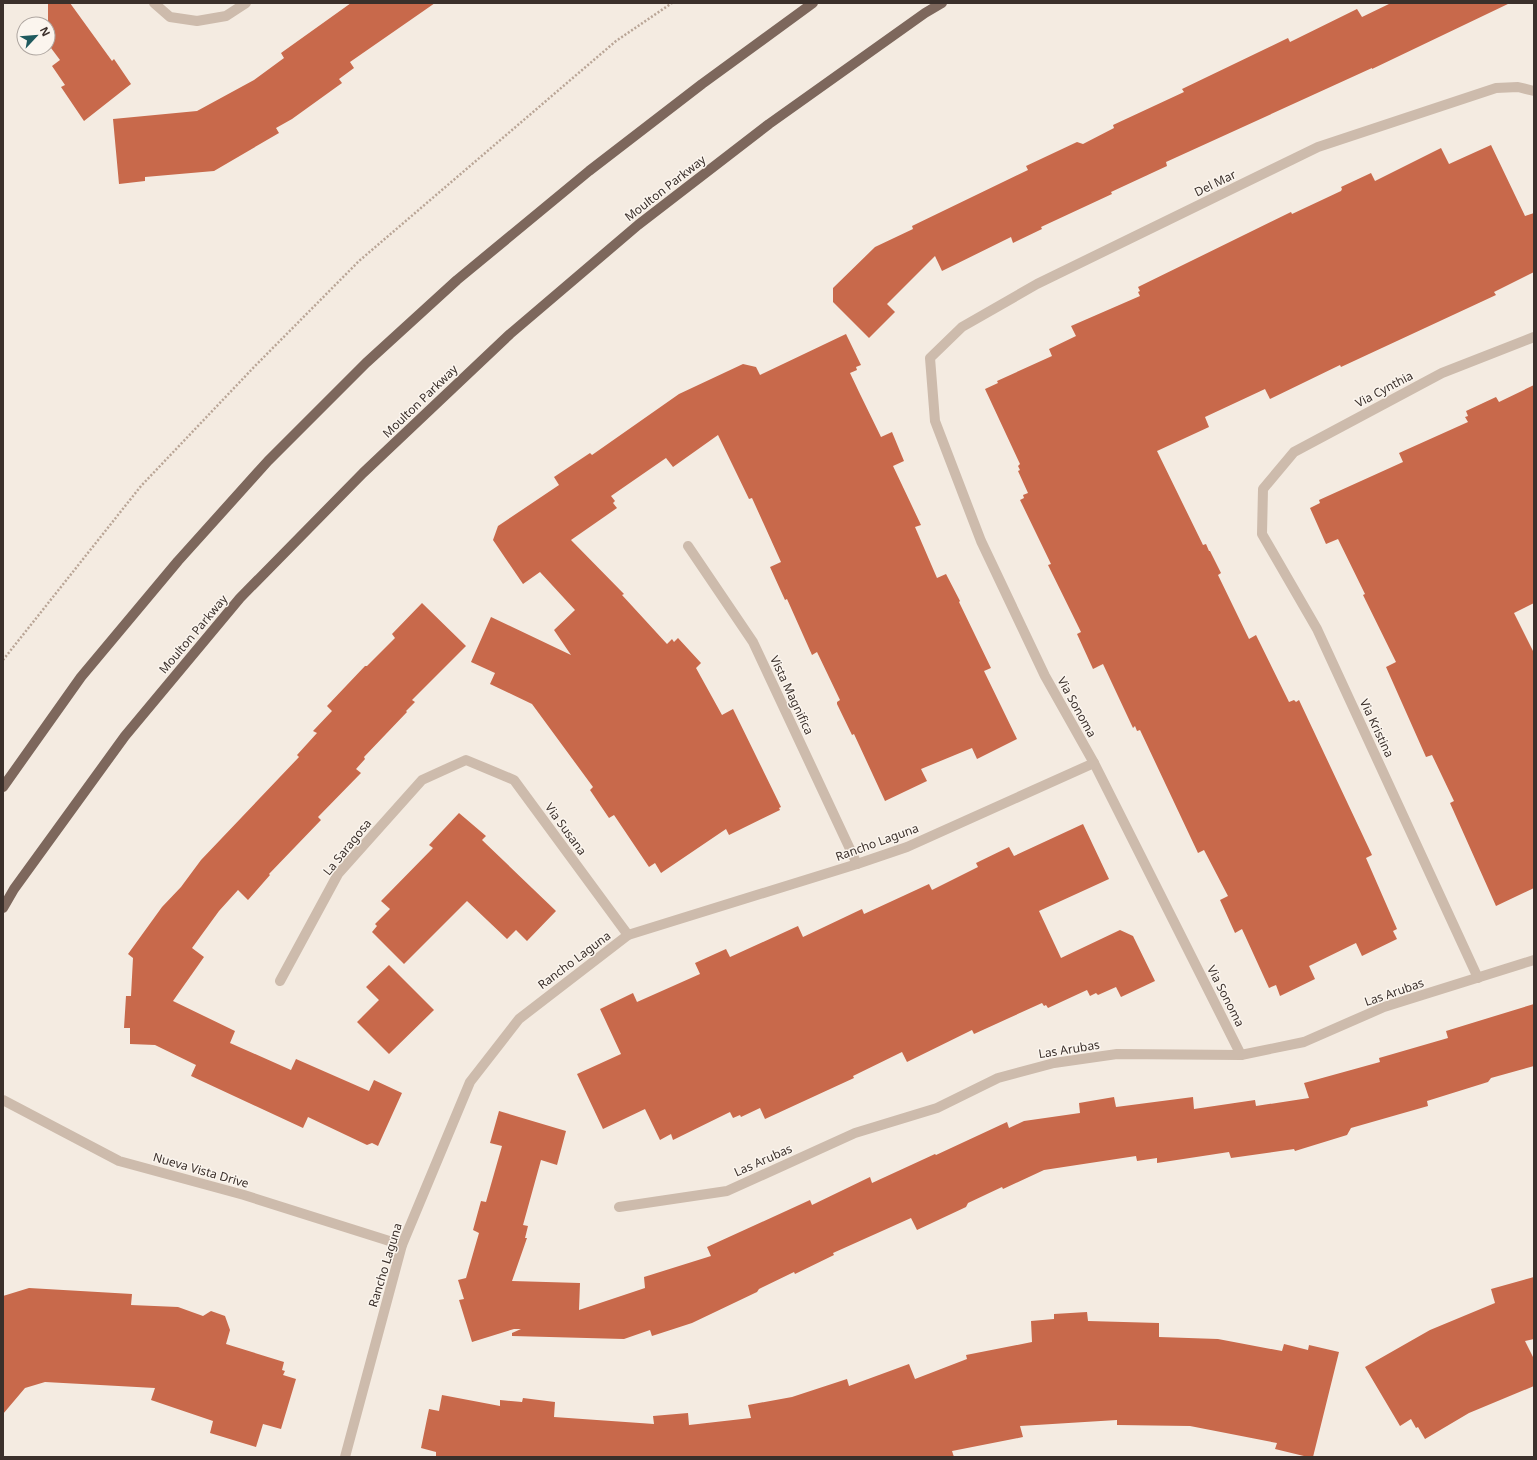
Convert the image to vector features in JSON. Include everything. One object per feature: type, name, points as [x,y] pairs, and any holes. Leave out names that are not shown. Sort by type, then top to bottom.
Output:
[{"type":"main road","points":[[3,787],[81,676],[178,561],[268,461],[366,362],[457,280],[589,171],[702,84],[813,3]]},
{"type":"main road","name":"Moulton Parkway","points":[[3,908],[14,889],[125,736],[240,598],[363,473],[510,334],[638,225],[769,124],[925,13],[942,3]]},
{"type":"street","points":[[154,3],[170,17],[197,21],[226,16],[246,3]]},
{"type":"street","name":"Del Mar","points":[[930,358],[962,327],[1037,284],[1318,147],[1496,88],[1518,87],[1534,90]]},
{"type":"street","name":"Via Cynthia","points":[[1263,489],[1294,452],[1442,373],[1534,337]]},
{"type":"street","name":"Via Sonoma","points":[[930,358],[935,421],[981,541],[1045,676],[1094,763],[1241,1055]]},
{"type":"street","name":"Via Kristina","points":[[1263,489],[1262,534],[1317,629],[1478,978]]},
{"type":"street","name":"Vista Magnifica","points":[[688,546],[753,642],[857,864]]},
{"type":"street","name":"Via Susana","points":[[466,760],[514,780],[628,935]]},
{"type":"street","name":"La Saragosa","points":[[280,981],[338,874],[422,780],[466,760]]},
{"type":"street","name":"Rancho Laguna","points":[[345,1457],[402,1245],[470,1082],[519,1019],[628,935],[907,847],[1094,763]]},
{"type":"street","name":"Las Arubas","points":[[619,1208],[727,1191],[854,1133],[937,1108],[998,1078],[1054,1063],[1117,1054],[1241,1055],[1304,1042],[1384,1006],[1534,960]]},
{"type":"street","name":"Nueva Vista Drive","points":[[3,1100],[119,1161],[244,1195],[402,1245]]},
{"type":"path","points":[[3,660],[141,486],[255,366],[359,261],[616,41],[672,3]]},
{"type":"building","points":[[48,3],[70,3],[112,61],[114,59],[131,84],[84,121],[61,87],[65,85],[52,66],[60,60],[56,55],[56,16],[48,16]]},
{"type":"building","points":[[351,3],[435,3],[350,62],[354,68],[339,79],[342,83],[292,119],[276,128],[279,133],[214,171],[145,177],[145,181],[119,184],[113,119],[197,111],[254,80],[284,58],[281,53]]},
{"type":"building","points":[[1391,3],[1510,3],[1372,69],[1166,162],[1167,166],[1111,192],[1112,194],[1041,227],[1042,229],[1013,243],[1011,237],[942,271],[935,256],[887,304],[895,312],[869,338],[833,302],[833,288],[875,247],[913,229],[912,226],[1028,170],[1026,166],[1077,142],[1083,144],[1114,128],[1113,125],[1184,92],[1182,89],[1288,38],[1290,42],[1357,9],[1362,17]]},
{"type":"building","points":[[1491,145],[1525,216],[1534,213],[1534,272],[1494,292],[1496,295],[1341,367],[1340,365],[1270,399],[1265,389],[1205,417],[1209,427],[1157,451],[1203,545],[1206,544],[1221,573],[1218,575],[1249,639],[1256,635],[1289,702],[1294,700],[1296,702],[1299,700],[1372,855],[1366,858],[1397,929],[1393,931],[1397,939],[1362,956],[1356,943],[1309,966],[1315,979],[1280,996],[1276,985],[1269,988],[1242,929],[1235,933],[1220,900],[1228,896],[1204,850],[1198,853],[1140,730],[1137,731],[1135,726],[1133,728],[1103,664],[1093,669],[1077,634],[1081,632],[1048,565],[1051,564],[1020,500],[1024,498],[1023,495],[1028,493],[1018,471],[1020,470],[1018,466],[1020,464],[985,389],[998,383],[997,381],[1052,356],[1049,349],[1076,336],[1071,326],[1140,296],[1138,287],[1291,212],[1292,214],[1341,191],[1341,187],[1371,173],[1375,181],[1441,148],[1449,164]]},
{"type":"building","points":[[846,334],[861,365],[856,367],[857,370],[850,373],[881,437],[892,432],[904,461],[893,466],[921,525],[915,527],[937,578],[946,574],[960,601],[959,602],[991,668],[984,671],[1017,739],[977,759],[972,748],[921,769],[927,781],[885,801],[854,734],[852,735],[837,704],[840,700],[817,652],[812,655],[787,599],[785,600],[770,567],[781,562],[752,498],[749,499],[718,435],[673,467],[666,458],[611,496],[615,501],[613,503],[617,508],[571,540],[624,594],[622,595],[667,644],[672,639],[674,642],[678,638],[701,663],[696,668],[722,715],[733,709],[781,807],[779,808],[780,810],[729,835],[726,829],[661,873],[655,863],[649,867],[614,815],[609,818],[590,790],[593,787],[532,704],[490,684],[495,673],[471,662],[491,617],[571,655],[554,630],[575,610],[540,572],[523,584],[493,540],[498,526],[559,485],[554,477],[590,453],[592,455],[679,394],[743,364],[756,367],[760,375]]},
{"type":"building","points":[[1534,385],[1534,603],[1514,613],[1534,653],[1534,888],[1496,906],[1450,803],[1454,801],[1432,755],[1426,757],[1386,667],[1396,662],[1363,595],[1365,594],[1338,539],[1326,544],[1310,508],[1320,503],[1319,500],[1403,462],[1399,453],[1468,422],[1465,417],[1468,416],[1466,411],[1496,397],[1499,402]]},
{"type":"building","points":[[422,603],[466,646],[412,700],[415,702],[406,711],[407,712],[364,757],[365,759],[356,769],[361,773],[318,817],[321,820],[269,874],[270,875],[248,900],[238,890],[219,911],[192,948],[204,957],[173,1001],[235,1031],[230,1043],[291,1070],[296,1059],[369,1091],[374,1080],[402,1093],[378,1146],[372,1143],[367,1145],[308,1117],[303,1128],[191,1076],[196,1065],[155,1045],[130,1044],[130,1028],[124,1028],[126,996],[131,996],[133,958],[128,954],[162,907],[181,887],[201,860],[299,757],[297,755],[317,733],[313,731],[332,711],[327,706],[365,666],[367,666],[395,638],[392,634]]},
{"type":"building","points":[[459,813],[486,836],[482,840],[556,911],[527,941],[516,930],[507,939],[467,901],[404,964],[372,932],[377,926],[375,924],[390,909],[381,901],[433,848],[429,845]]},
{"type":"building","points":[[1083,824],[1109,879],[1039,911],[1061,958],[1120,930],[1133,936],[1155,981],[1121,997],[1116,987],[1098,995],[1096,993],[1090,996],[1087,990],[1048,1008],[1042,1003],[974,1034],[972,1030],[907,1062],[902,1052],[853,1076],[854,1078],[765,1119],[760,1108],[741,1117],[740,1115],[733,1118],[730,1112],[673,1140],[671,1134],[660,1140],[645,1109],[603,1129],[577,1074],[621,1054],[600,1009],[633,993],[637,1002],[700,974],[695,963],[726,949],[730,957],[798,926],[803,937],[862,909],[864,914],[929,884],[932,890],[978,867],[976,863],[1009,847],[1014,856]]},
{"type":"building","points":[[389,965],[434,1010],[389,1054],[357,1022],[379,1000],[366,987]]},
{"type":"building","points":[[1534,1004],[1534,1066],[1491,1078],[1488,1082],[1427,1101],[1428,1106],[1351,1128],[1347,1135],[1295,1151],[1294,1149],[1231,1158],[1229,1152],[1157,1163],[1157,1158],[1137,1161],[1136,1156],[1044,1170],[968,1203],[966,1207],[917,1230],[911,1218],[833,1253],[834,1255],[795,1274],[794,1272],[759,1289],[757,1292],[692,1323],[652,1336],[650,1330],[624,1339],[512,1336],[512,1333],[521,1329],[514,1329],[472,1342],[459,1300],[464,1299],[458,1280],[466,1278],[479,1233],[473,1230],[481,1201],[486,1202],[502,1146],[490,1143],[499,1111],[566,1131],[557,1165],[541,1160],[523,1225],[528,1226],[525,1238],[527,1238],[512,1281],[580,1283],[579,1310],[645,1288],[644,1277],[711,1256],[707,1247],[810,1200],[812,1205],[870,1177],[872,1183],[1007,1122],[1009,1128],[1024,1121],[1080,1113],[1079,1103],[1114,1097],[1116,1107],[1193,1097],[1194,1109],[1255,1100],[1256,1106],[1309,1098],[1304,1083],[1380,1062],[1379,1058],[1448,1038],[1446,1031]]},
{"type":"building","points":[[1534,1277],[1534,1339],[1525,1341],[1534,1359],[1534,1386],[1469,1413],[1425,1439],[1411,1419],[1400,1426],[1365,1367],[1430,1330],[1495,1303],[1491,1289]]},
{"type":"building","points":[[29,1288],[132,1294],[131,1305],[178,1307],[203,1316],[211,1311],[225,1316],[230,1330],[226,1344],[284,1362],[282,1370],[285,1371],[283,1375],[296,1379],[281,1429],[263,1424],[256,1447],[210,1433],[213,1421],[151,1400],[155,1388],[45,1382],[25,1388],[3,1414],[3,1296]]},
{"type":"building","points":[[1087,1312],[1088,1321],[1159,1323],[1159,1337],[1218,1339],[1282,1351],[1284,1344],[1308,1350],[1309,1345],[1339,1352],[1313,1457],[1275,1449],[1277,1443],[1190,1426],[1117,1425],[1117,1420],[1020,1426],[1023,1437],[952,1451],[954,1457],[436,1457],[436,1452],[421,1448],[429,1409],[439,1411],[442,1395],[500,1406],[500,1400],[522,1402],[523,1398],[555,1402],[554,1417],[654,1424],[653,1416],[688,1413],[689,1425],[751,1418],[748,1405],[792,1397],[847,1379],[849,1386],[909,1364],[915,1379],[967,1359],[966,1355],[1032,1342],[1031,1321],[1054,1319],[1054,1314]]}]
